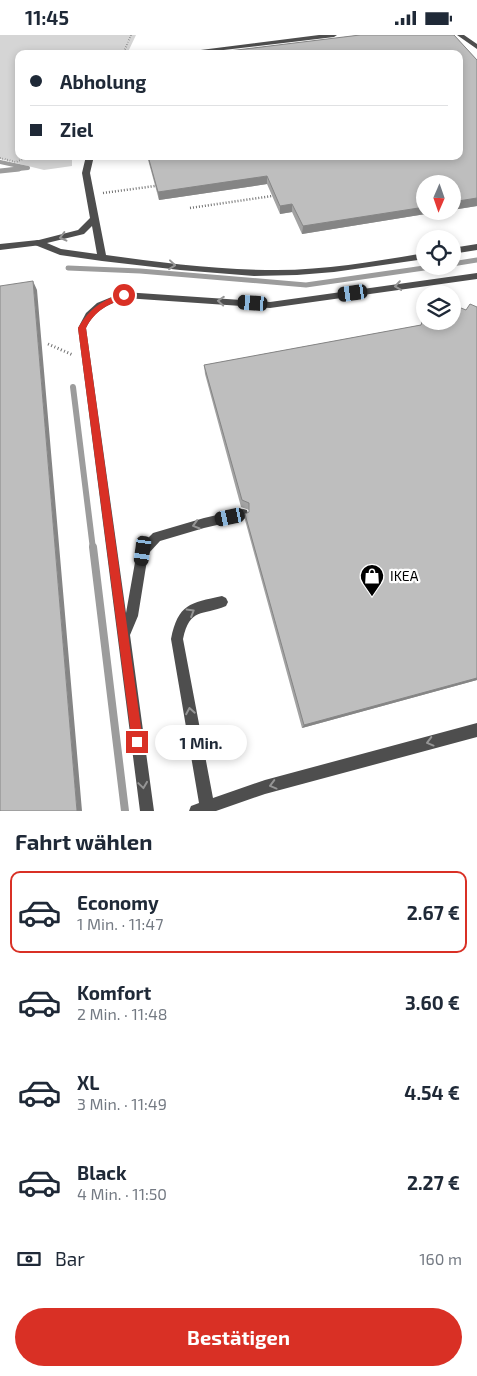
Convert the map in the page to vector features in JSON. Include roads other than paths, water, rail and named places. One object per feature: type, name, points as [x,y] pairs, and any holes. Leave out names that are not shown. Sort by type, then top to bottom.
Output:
[{"type":"street","points":[[206,50],[334,35]]},
{"type":"street","points":[[460,35],[477,47]]},
{"type":"street","points":[[89,160],[86,173],[102,258]]},
{"type":"street","points":[[0,247],[38,243],[81,233],[94,219]]},
{"type":"street","points":[[38,243],[60,252],[102,258],[243,272],[278,273],[351,268],[416,257]]},
{"type":"street","points":[[461,250],[477,247]]},
{"type":"street","points":[[147,811],[122,637],[82,328],[89,315],[100,305],[124,295],[270,305],[477,276]]},
{"type":"street","points":[[122,637],[132,616],[143,551],[157,537],[204,523],[243,515]]},
{"type":"street","points":[[211,807],[177,639],[180,620],[191,610],[222,602]]},
{"type":"street","points":[[196,811],[265,787],[477,730]]},
{"type":"waterway","points":[[0,162],[28,168],[8,170]]},
{"type":"waterway","points":[[0,171],[19,169]]},
{"type":"waterway","points":[[461,263],[477,260]]},
{"type":"waterway","points":[[68,268],[140,271],[306,285],[416,269]]},
{"type":"waterway","points":[[73,387],[93,549]]},
{"type":"waterway","points":[[93,547],[125,811]]},
{"type":"place","name":"IKEA","points":[[372,597]]}]
